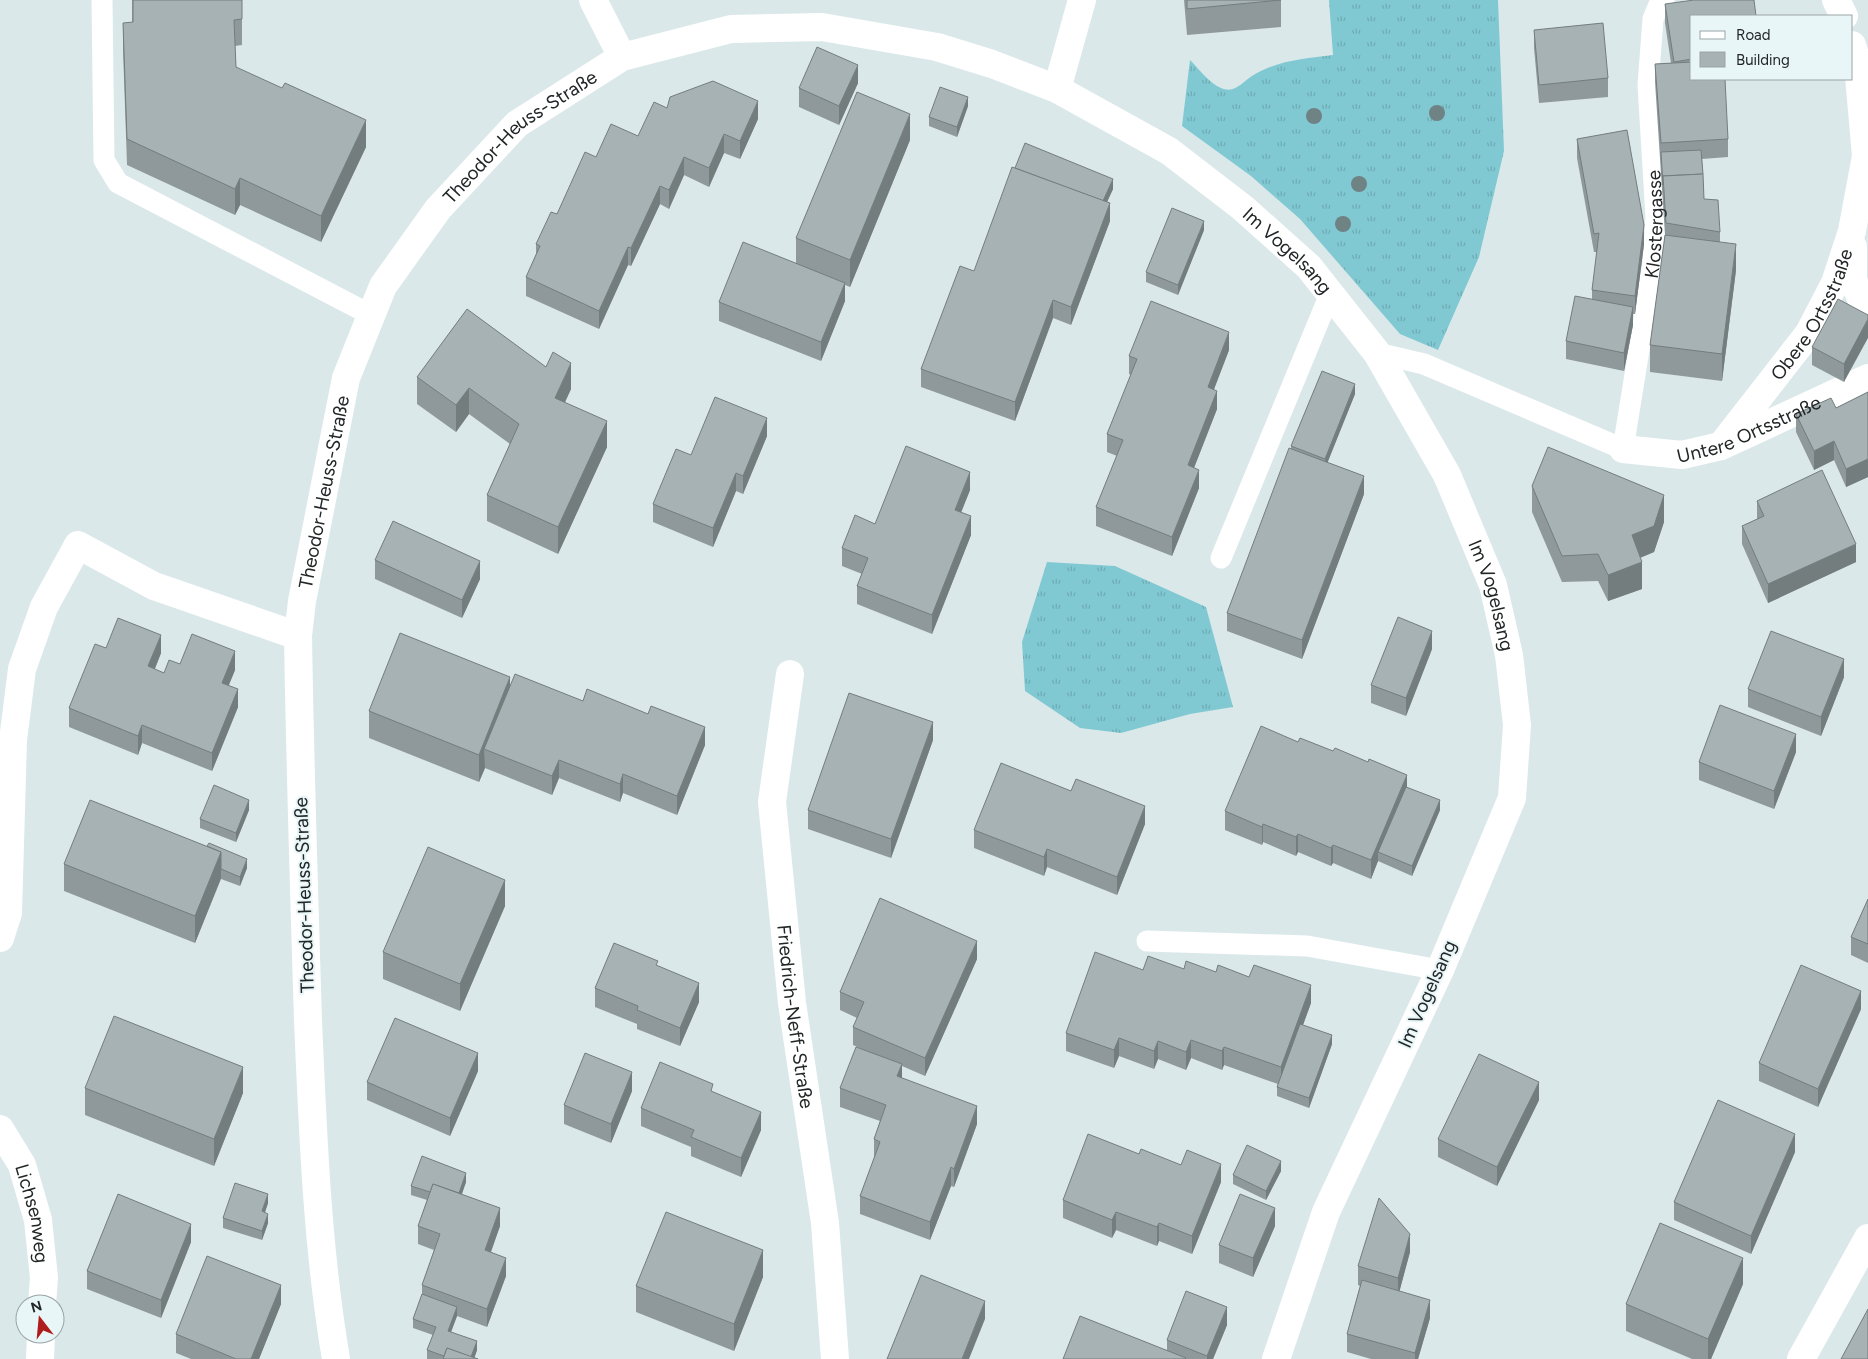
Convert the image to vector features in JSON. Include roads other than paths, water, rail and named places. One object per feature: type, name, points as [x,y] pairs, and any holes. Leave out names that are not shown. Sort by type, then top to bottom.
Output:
[{"type":"street","points":[[593,0],[622,57]]},
{"type":"street","points":[[1057,89],[1082,0]]},
{"type":"street","points":[[1836,0],[1844,15]]},
{"type":"street","name":"Theodor-Heuss-Straße","points":[[336,1359],[328,1308],[313,1156],[302,854],[298,636],[302,600],[346,378],[383,286],[438,209],[517,124],[622,57],[731,28],[822,27],[937,46]]},
{"type":"street","name":"Im Vogelsang","points":[[937,46],[992,64],[1057,89],[1169,152],[1243,208],[1309,267],[1377,353],[1447,475],[1493,585],[1509,655],[1517,725],[1512,798],[1440,970],[1326,1212],[1276,1359]]},
{"type":"street","name":"Obere Ortsstraße","points":[[1721,446],[1809,333],[1835,283],[1852,231],[1866,156],[1858,65],[1853,48]]},
{"type":"street","points":[[1852,231],[1853,280],[1868,314]]},
{"type":"street","name":"Untere Ortsstraße","points":[[1623,449],[1682,455],[1721,446],[1868,378]]},
{"type":"street","points":[[0,938],[8,913],[13,740],[22,669],[44,607],[78,546],[154,586],[298,636]]},
{"type":"street","name":"Friedrich-Neff-Straße","points":[[790,674],[772,802],[792,1003],[825,1223],[835,1359]]},
{"type":"street","name":"Lichsenweg","points":[[0,1129],[22,1165],[38,1220],[44,1278],[43,1294]]},
{"type":"street","points":[[1801,1359],[1868,1238]]},
{"type":"street","points":[[40,1359],[41,1344]]},
{"type":"lane","points":[[102,0],[104,160],[118,183],[371,315]]},
{"type":"lane","name":"Klostergasse","points":[[1623,449],[1653,263],[1656,217],[1648,85],[1654,19],[1660,2],[1664,0]]},
{"type":"lane","points":[[1221,558],[1330,294]]},
{"type":"lane","points":[[1377,353],[1424,364],[1623,449]]},
{"type":"lane","points":[[1147,941],[1308,946],[1440,970]]}]
